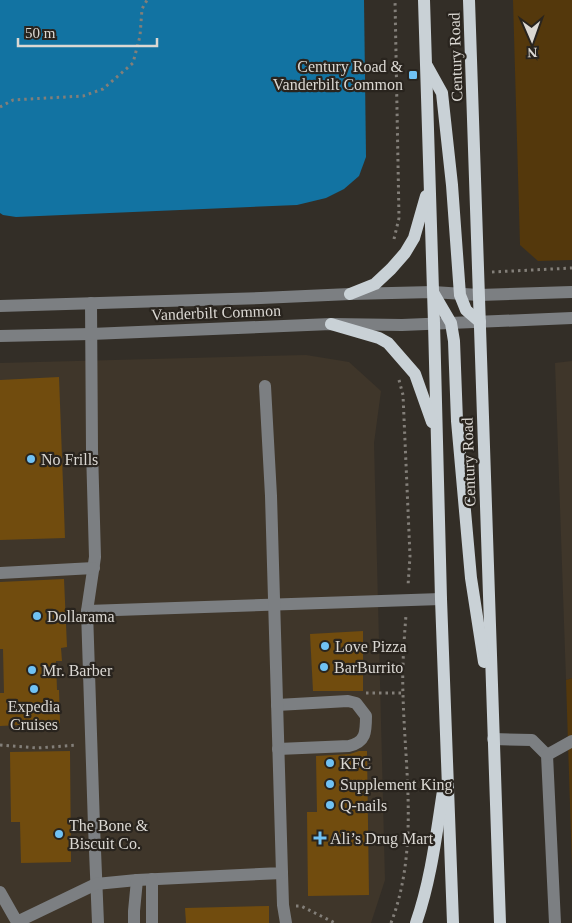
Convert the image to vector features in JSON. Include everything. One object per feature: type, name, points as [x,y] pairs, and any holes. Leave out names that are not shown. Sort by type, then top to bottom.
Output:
[{"type":"main road","name":"Century Road","points":[[424,0],[441,599],[453,923]]},
{"type":"main road","name":"Century Road","points":[[469,0],[500,923]]},
{"type":"main road","points":[[425,62],[442,93],[452,185],[460,295],[466,310],[480,322]]},
{"type":"main road","points":[[350,294],[375,284],[405,253],[414,238],[429,187]]},
{"type":"main road","points":[[433,292],[451,323],[454,341],[456,421],[471,578],[492,722]]},
{"type":"main road","points":[[331,324],[379,338],[388,343],[415,374],[436,436]]},
{"type":"main road","points":[[416,923],[426,895],[447,762]]},
{"type":"street","name":"Vanderbilt Common","points":[[0,306],[350,294],[433,292],[479,295],[572,292]]},
{"type":"street","points":[[91,302],[95,558],[88,611],[98,923]]},
{"type":"street","name":"Vanderbilt Common","points":[[0,336],[331,324],[451,323],[572,318]]},
{"type":"street","points":[[265,386],[271,496],[283,905],[286,923]]},
{"type":"street","points":[[0,573],[94,568]]},
{"type":"street","points":[[88,611],[441,599]]},
{"type":"street","points":[[277,705],[348,701],[356,703],[366,716],[364,737],[355,745],[278,749]]},
{"type":"street","points":[[493,739],[532,740],[547,755],[555,923]]},
{"type":"street","points":[[547,755],[572,741]]},
{"type":"street","points":[[0,892],[16,923],[96,884],[152,879],[282,873]]},
{"type":"street","points":[[152,879],[152,923]]},
{"type":"street","points":[[134,923],[137,880]]},
{"type":"path","points":[[0,107],[13,100],[83,96],[103,89],[132,63],[140,36],[142,9],[147,0]]},
{"type":"path","points":[[394,242],[399,218],[395,0]]},
{"type":"path","points":[[500,271],[572,268]]},
{"type":"path","points":[[391,923],[396,909],[406,860],[409,819],[403,693],[410,556],[403,395],[398,378]]},
{"type":"path","points":[[0,746],[37,748],[92,744]]},
{"type":"path","points":[[283,905],[301,906],[335,923]]},
{"type":"shaded area","points":[[513,0],[572,0],[572,260],[538,261],[520,245]]},
{"type":"shaded area","points":[[306,355],[349,362],[381,391],[374,443],[385,880],[371,923],[0,923],[0,363]]},
{"type":"shaded area","points":[[572,361],[572,678],[566,680],[555,363]]},
{"type":"shaded area","points":[[572,678],[572,867],[566,680]]},
{"type":"water","points":[[0,0],[364,0],[366,157],[359,176],[344,189],[326,198],[297,205],[16,217],[3,215],[0,213]]},
{"type":"building","name":"No Frills","points":[[59,377],[65,538],[0,540],[0,380]]},
{"type":"building","points":[[64,579],[67,647],[61,648],[62,661],[56,661],[60,723],[0,726],[0,693],[4,693],[3,649],[0,649],[0,582]]},
{"type":"building","points":[[363,631],[363,691],[313,691],[310,634]]},
{"type":"building","points":[[70,751],[71,862],[21,863],[20,822],[11,822],[10,752]]},
{"type":"building","points":[[367,751],[369,895],[308,896],[307,812],[317,812],[316,756],[350,754]]},
{"type":"building","points":[[269,906],[269,923],[186,923],[185,908]]},
{"type":"place","name":"Century Road & Vanderbilt Common","points":[[413,75]]},
{"type":"place","name":"No Frills","points":[[31,459]]},
{"type":"place","name":"Dollarama","points":[[37,616]]},
{"type":"place","name":"Love Pizza","points":[[325,646]]},
{"type":"place","name":"BarBurrito","points":[[324,667]]},
{"type":"place","name":"Mr. Barber","points":[[32,670]]},
{"type":"place","name":"Expedia Cruises","points":[[34,689]]},
{"type":"place","name":"KFC","points":[[330,763]]},
{"type":"place","name":"Supplement King","points":[[330,784]]},
{"type":"place","name":"Q-nails","points":[[330,805]]},
{"type":"place","name":"The Bone & Biscuit Co.","points":[[59,834]]},
{"type":"place","name":"Ali’s Drug Mart","points":[[320,838]]}]
